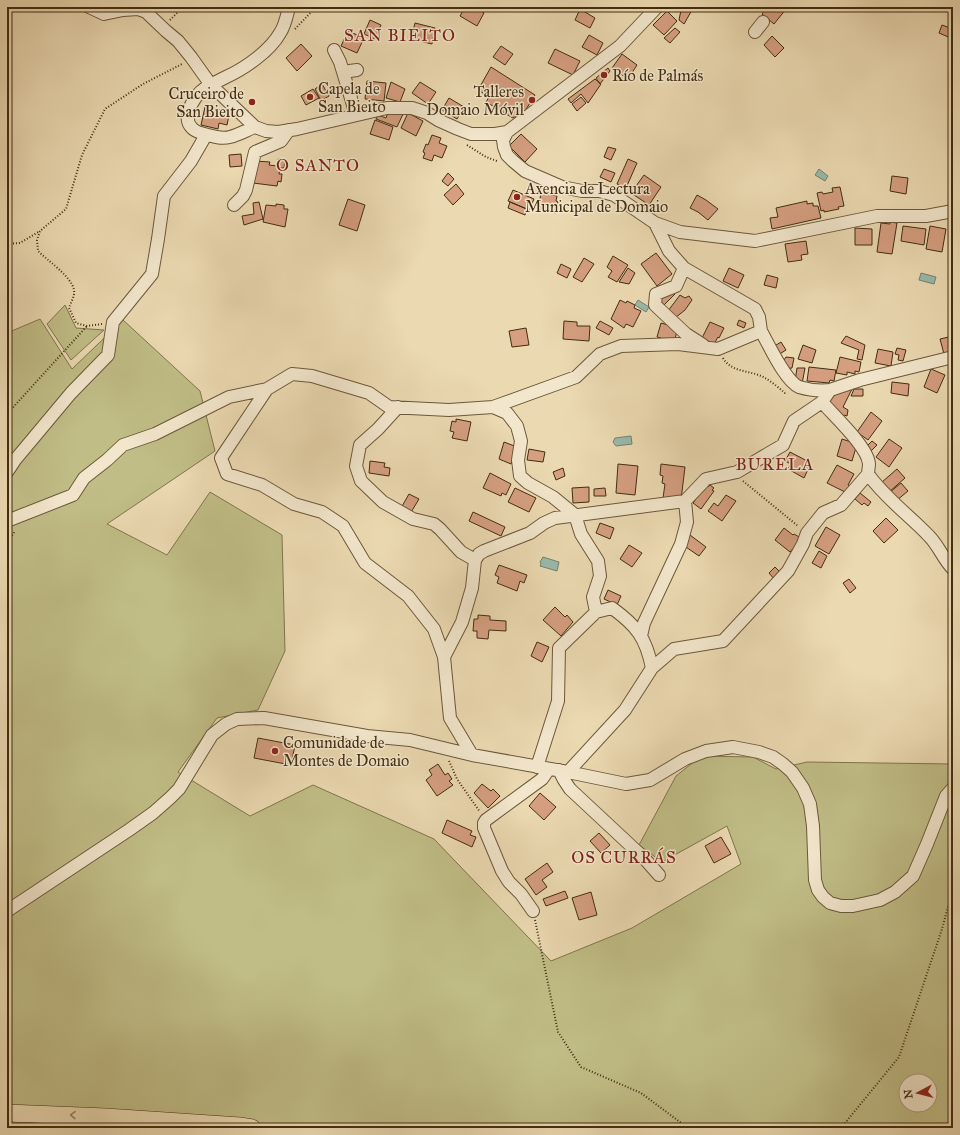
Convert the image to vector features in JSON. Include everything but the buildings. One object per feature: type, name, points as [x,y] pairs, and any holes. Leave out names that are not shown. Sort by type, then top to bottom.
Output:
[{"type":"highway","points":[[7,1113],[106,1116],[252,1128]]},
{"type":"street","points":[[89,7],[104,14],[138,9],[146,12],[178,41],[212,87],[255,127],[266,131],[278,132],[289,130],[386,108],[412,108],[427,113],[438,120],[471,134],[507,132]]},
{"type":"street","points":[[255,127],[230,137],[221,138],[200,132],[189,124],[188,116],[190,107],[196,96],[203,90],[212,87],[259,57],[279,35],[287,15],[288,7]]},
{"type":"street","points":[[657,7],[620,46],[507,132],[503,140],[504,147],[507,155],[513,162],[525,171],[562,188],[599,192],[614,196],[655,223],[680,232],[755,241],[877,216],[926,216],[953,211]]},
{"type":"street","points":[[755,32],[763,22]]},
{"type":"street","points":[[334,50],[343,72],[356,115]]},
{"type":"street","points":[[343,72],[357,70]]},
{"type":"street","points":[[234,205],[243,196],[246,190],[255,152],[281,142],[289,130]]},
{"type":"street","points":[[7,472],[15,460],[66,399],[108,355],[112,322],[152,274],[164,196],[191,161],[200,132]]},
{"type":"street","points":[[655,223],[669,251],[684,268],[755,309],[760,317],[761,331],[787,377],[798,387],[821,391],[830,390],[860,380],[953,357]]},
{"type":"street","points":[[684,268],[676,286],[656,294],[655,305],[686,334],[712,348]]},
{"type":"street","points":[[7,521],[73,495],[84,478],[123,445],[154,434],[229,397],[267,389],[292,374],[312,376],[369,393],[389,407],[448,410],[493,406],[576,376],[600,354],[621,346],[678,344],[712,348],[761,331]]},
{"type":"street","points":[[267,389],[220,458],[227,474],[262,485],[294,504],[322,512],[343,526],[365,563],[408,596],[434,629],[444,657],[450,718],[472,755]]},
{"type":"street","points":[[444,657],[462,622],[472,588],[475,560],[479,554],[530,533],[544,523],[555,518],[685,500],[706,479],[737,472],[783,445],[794,421],[822,402],[830,390]]},
{"type":"street","points":[[533,911],[521,894],[509,882],[502,871],[484,828],[484,823],[542,779],[625,710],[652,668],[674,649],[723,641],[788,572],[803,544],[807,533],[823,513],[841,505],[868,474],[869,464],[863,450],[855,438],[822,402]]},
{"type":"street","points":[[493,406],[508,413],[517,426],[521,441],[518,460],[520,476],[528,484],[553,497],[575,515],[581,534],[598,561],[600,576],[593,597],[596,612]]},
{"type":"street","points":[[398,407],[378,429],[360,445],[356,466],[361,481],[383,502],[413,518],[434,524],[461,552],[475,560]]},
{"type":"street","points":[[868,474],[878,488],[931,537],[946,563],[953,569]]},
{"type":"street","points":[[641,636],[644,623],[681,544],[687,522],[685,500]]},
{"type":"street","points":[[652,668],[649,651],[639,631],[624,616],[612,608],[596,612],[559,648],[558,701],[553,769],[564,780],[570,789],[644,858],[659,875]]},
{"type":"street","points":[[7,911],[153,813],[179,789],[212,735],[226,724],[237,719],[264,718],[368,736],[410,740],[472,755],[553,769],[626,784],[650,780],[685,759],[719,748],[733,747],[747,749],[773,757],[792,772],[803,788],[810,804],[814,826],[815,880],[818,890],[823,897],[830,902],[841,906],[853,906],[880,900],[895,892],[913,876],[928,844],[946,796],[953,788]]},
{"type":"path","points":[[163,28],[180,10],[191,7]]},
{"type":"path","points":[[279,35],[293,32],[316,7]]},
{"type":"path","points":[[7,244],[20,243],[40,231],[66,209],[82,156],[104,109],[143,84],[179,67],[191,57]]},
{"type":"path","points":[[463,142],[486,158],[503,163]]},
{"type":"path","points":[[40,231],[37,240],[38,251],[71,281],[74,290],[69,308],[76,323],[87,326],[112,322]]},
{"type":"path","points":[[7,414],[87,326]]},
{"type":"path","points":[[712,348],[725,362],[737,369],[764,377],[785,393],[798,387]]},
{"type":"path","points":[[737,472],[744,482],[807,533]]},
{"type":"path","points":[[444,748],[457,779],[486,820]]},
{"type":"path","points":[[841,1128],[899,1057],[942,929],[953,888]]},
{"type":"path","points":[[533,911],[558,1032],[581,1066],[641,1093],[688,1128]]},
{"type":"shaded area","points":[[819,169],[828,176],[825,181],[815,175]]},
{"type":"shaded area","points":[[921,273],[936,277],[934,284],[919,280]]},
{"type":"shaded area","points":[[638,300],[649,307],[646,312],[635,305]]},
{"type":"shaded area","points":[[65,305],[76,328],[104,330],[71,360],[47,324]]},
{"type":"shaded area","points":[[40,319],[72,369],[123,320],[200,391],[215,451],[107,524],[167,555],[210,492],[282,535],[285,651],[258,710],[217,718],[178,772],[250,816],[313,785],[434,839],[551,961],[632,928],[741,864],[727,826],[662,862],[639,845],[676,776],[701,756],[753,757],[776,769],[807,762],[953,764],[953,1128],[7,1128],[7,333]]},
{"type":"shaded area","points":[[631,436],[632,444],[616,446],[613,442],[615,438]]},
{"type":"shaded area","points":[[543,557],[559,562],[557,571],[540,566],[540,562]]},
{"type":"place","name":"Río de Palmás","points":[[604,75]]},
{"type":"place","name":"Capela de San Bieito","points":[[310,97]]},
{"type":"place","name":"Talleres Domaio Móvil","points":[[532,100]]},
{"type":"place","name":"Cruceiro de San Bieito","points":[[252,102]]},
{"type":"place","name":"Axencia de Lectura Municipal de Domaio","points":[[517,197]]},
{"type":"place","name":"Comunidade de Montes de Domaio","points":[[275,751]]},
{"type":"district","name":"SAN BIEITO","points":[[400,35]]},
{"type":"district","name":"O SANTO","points":[[318,165]]},
{"type":"district","name":"BURELA","points":[[775,464]]},
{"type":"district","name":"OS CURRÁS","points":[[624,857]]}]
